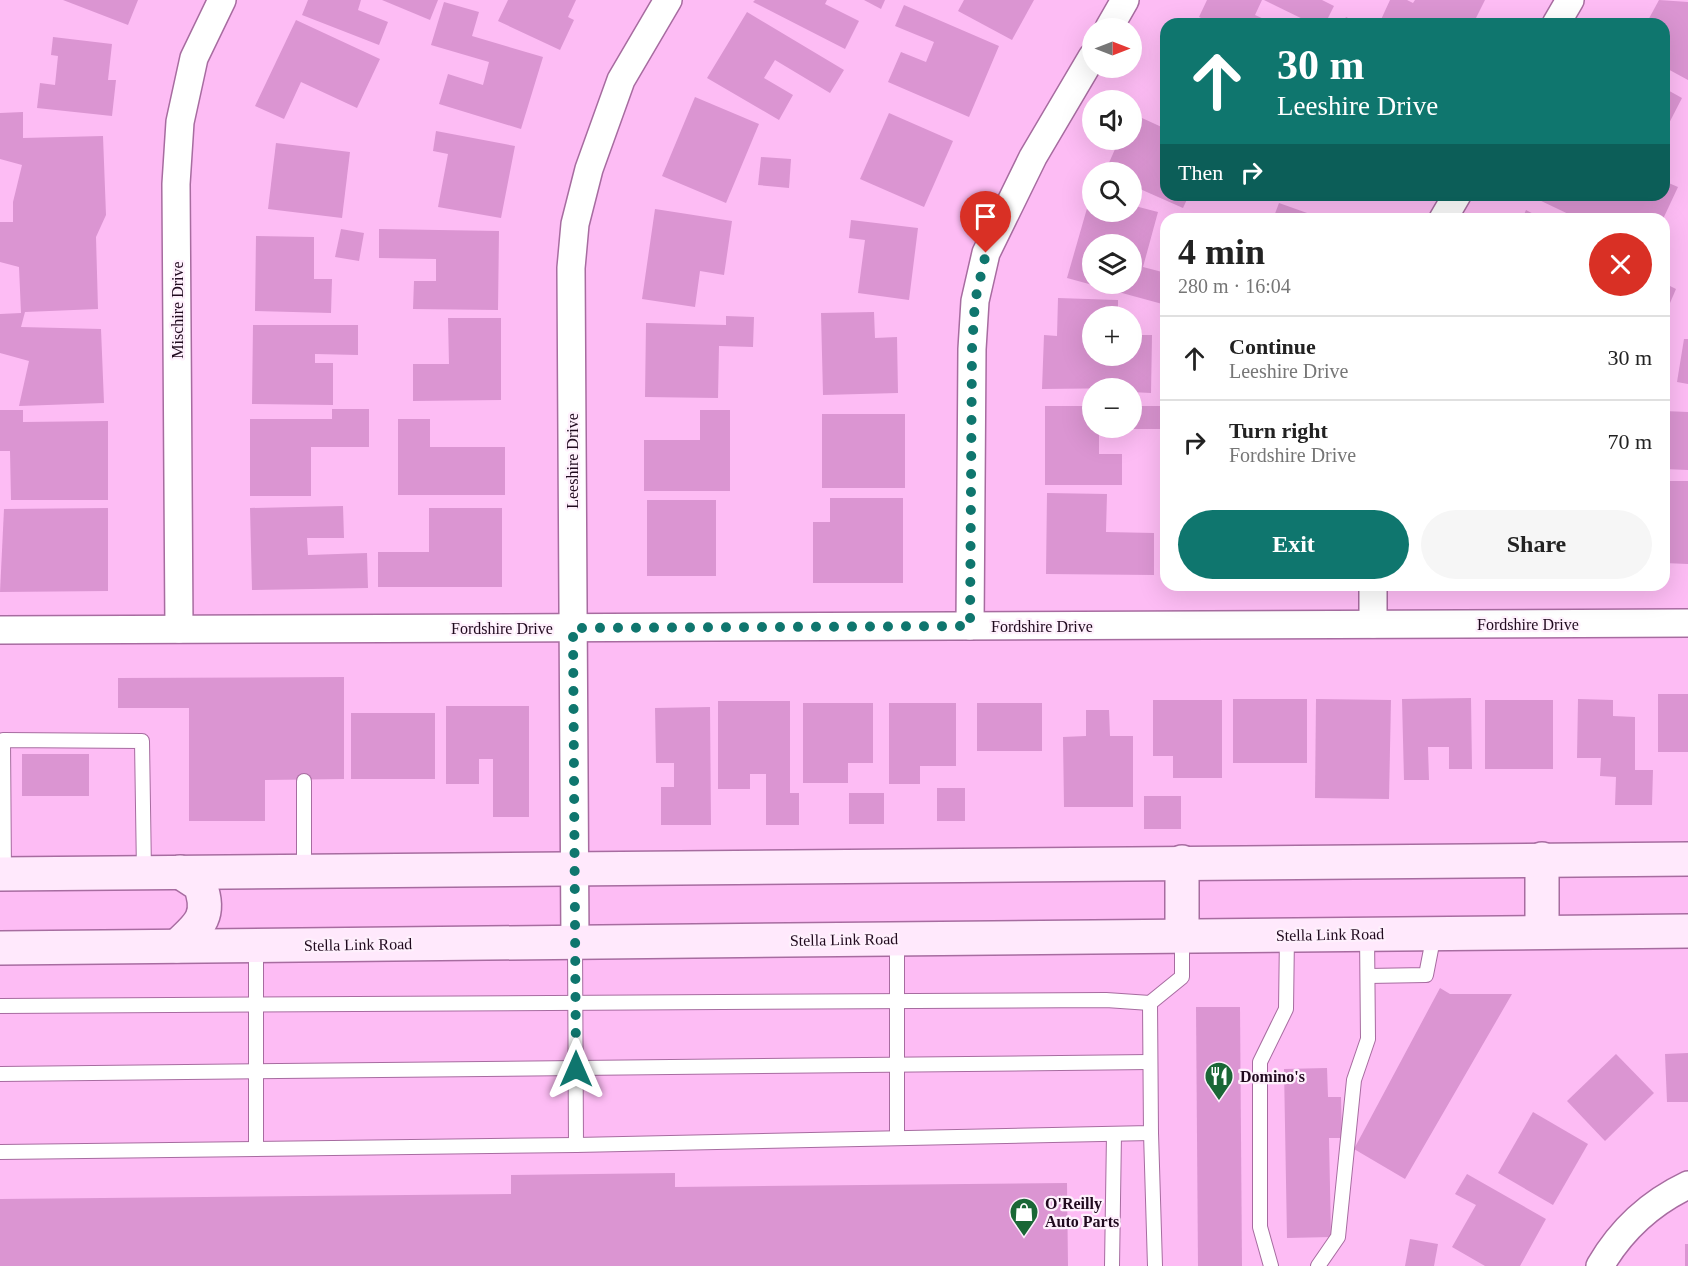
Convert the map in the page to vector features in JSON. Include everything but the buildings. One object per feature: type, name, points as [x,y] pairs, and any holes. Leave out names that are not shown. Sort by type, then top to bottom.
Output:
[{"type":"main road","points":[[2,874],[1688,858]]},
{"type":"main road","points":[[1542,859],[1542,932]]},
{"type":"main road","points":[[1182,862],[1182,936]]},
{"type":"main road","points":[[177,946],[198,927],[206,910],[200,885],[180,872]]},
{"type":"main road","name":"Stella Link Road","points":[[0,948],[1688,931]]},
{"type":"street","name":"Mischire Drive","points":[[179,629],[176,184],[180,122],[194,58],[222,0]]},
{"type":"street","name":"Leeshire Drive","points":[[575,942],[571,268],[575,224],[589,169],[621,80],[668,0]]},
{"type":"street","points":[[1115,18],[1125,0]]},
{"type":"street","points":[[1560,18],[1570,0]]},
{"type":"street","points":[[970,626],[972,349],[975,301],[986,253],[1034,157],[1082,74]]},
{"type":"street","points":[[1373,591],[1373,624]]},
{"type":"street","name":"Fordshire Drive","points":[[0,630],[1688,623]]},
{"type":"street","points":[[1600,1266],[1640,1215],[1671,1193],[1688,1185]]},
{"type":"lane","points":[[2,874],[3,740],[142,741],[144,872]]},
{"type":"lane","points":[[304,781],[304,871]]},
{"type":"lane","points":[[1318,1266],[1338,1237],[1354,1080],[1368,1039],[1367,934]]},
{"type":"lane","points":[[1368,976],[1426,975],[1434,934]]},
{"type":"lane","points":[[1271,1266],[1260,1227],[1260,1062],[1286,1009],[1287,935]]},
{"type":"lane","points":[[0,1006],[1106,1000],[1150,1003],[1182,977],[1182,936]]},
{"type":"lane","points":[[897,939],[897,1137]]},
{"type":"lane","points":[[575,942],[576,1145]]},
{"type":"lane","points":[[256,945],[256,1149]]},
{"type":"lane","points":[[1150,1003],[1155,1266]]},
{"type":"lane","points":[[0,1074],[1150,1062]]},
{"type":"lane","points":[[0,1152],[576,1145],[1151,1133]]},
{"type":"lane","points":[[1112,1266],[1114,1134]]},
{"type":"place","name":"Domino's","points":[[1219,1102]]},
{"type":"place","name":"O'Reilly Auto Parts","points":[[1024,1238]]},
{"type":"route","points":[[576,1069],[573,628],[970,626],[972,349],[975,301],[986,253]]}]
